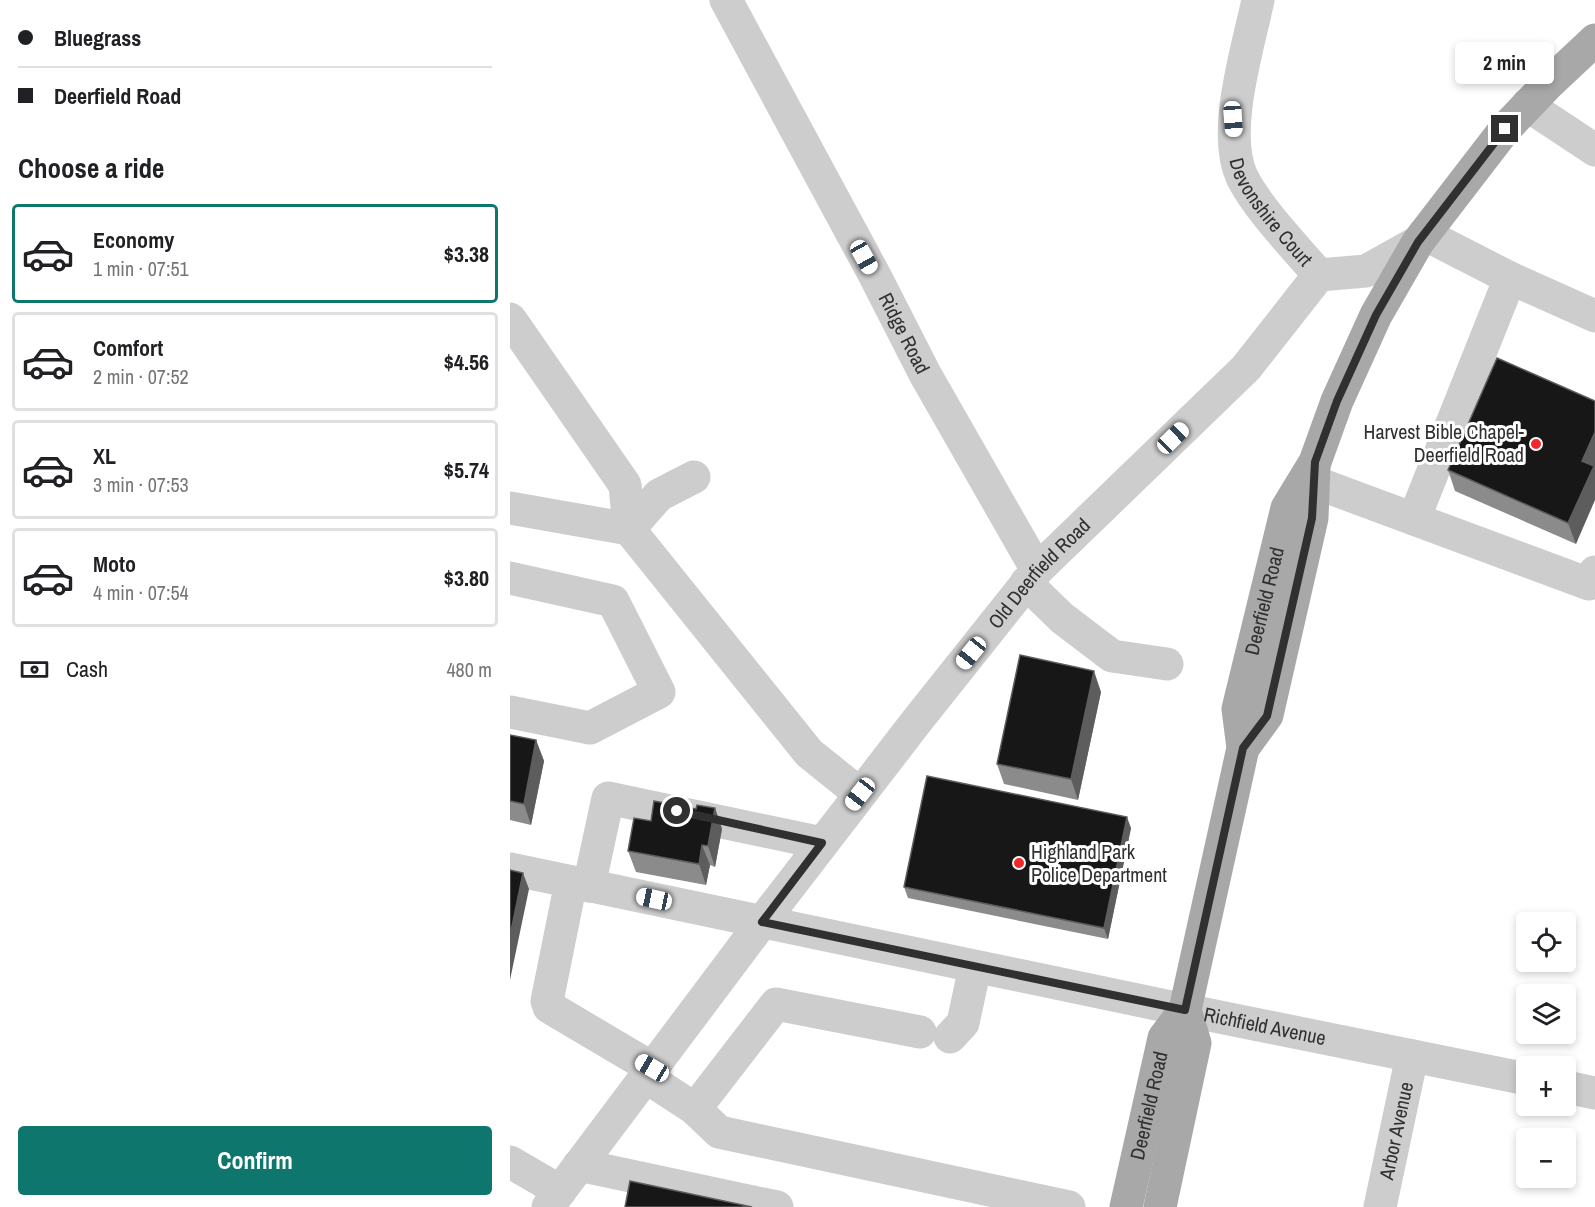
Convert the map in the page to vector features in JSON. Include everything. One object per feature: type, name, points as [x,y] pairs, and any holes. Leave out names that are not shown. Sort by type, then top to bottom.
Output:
[{"type":"main road","name":"Deerfield Road","points":[[1126,1207],[1164,1038],[1185,1010],[1243,748],[1239,709],[1287,508],[1314,472],[1337,401],[1376,315],[1421,238],[1505,129],[1595,40]]},
{"type":"main road","name":"Deerfield Road","points":[[1160,1207],[1195,1043],[1185,1010]]},
{"type":"street","name":"Ridge Road","points":[[726,0],[875,276],[1031,577],[1062,618],[1112,656],[1167,664]]},
{"type":"street","name":"Devonshire Court","points":[[1258,0],[1233,119],[1236,160],[1253,195],[1319,275]]},
{"type":"street","points":[[1527,105],[1595,150]]},
{"type":"street","points":[[1319,275],[1366,271],[1421,238],[1595,316]]},
{"type":"street","name":"Old Deerfield Road","points":[[554,1199],[822,843],[1031,577],[1246,368],[1319,275]]},
{"type":"street","points":[[1414,519],[1510,278]]},
{"type":"street","points":[[510,319],[625,485],[629,529],[809,753],[860,794]]},
{"type":"street","points":[[1314,472],[1414,519],[1589,584],[1595,572]]},
{"type":"street","points":[[629,529],[659,495],[693,477]]},
{"type":"street","points":[[510,508],[629,529]]},
{"type":"street","points":[[510,578],[613,601],[659,692],[590,728],[510,712]]},
{"type":"street","points":[[822,843],[608,798],[580,884],[547,1000],[549,1007],[649,1072],[696,1109],[718,1132],[1070,1207]]},
{"type":"street","name":"Richfield Avenue","points":[[510,869],[975,967],[1516,1077]]},
{"type":"street","points":[[696,1109],[776,1004],[935,1034],[963,1023],[975,967]]},
{"type":"street","name":"Arbor Avenue","points":[[1380,1207],[1412,1056]]},
{"type":"street","points":[[1576,1089],[1595,1093]]},
{"type":"street","points":[[510,1162],[554,1199]]},
{"type":"street","points":[[579,1165],[777,1207]]},
{"type":"building","name":"Harvest Bible Chapel- Deerfield Road","points":[[1497,358],[1595,401],[1595,432],[1582,461],[1594,466],[1568,523],[1448,470]]},
{"type":"building","points":[[1020,655],[1094,671],[1071,779],[997,764]]},
{"type":"building","points":[[510,735],[536,740],[524,804],[510,801]]},
{"type":"building","name":"Highland Park Police Department","points":[[927,776],[1127,817],[1104,928],[904,887]]},
{"type":"building","points":[[654,801],[696,809],[697,805],[715,808],[708,846],[702,845],[699,864],[628,851],[634,818],[651,821]]},
{"type":"building","points":[[510,870],[523,873],[510,936]]},
{"type":"building","points":[[630,1181],[752,1207],[625,1207]]},
{"type":"place","name":"Harvest Bible Chapel- Deerfield Road","points":[[1536,444]]},
{"type":"place","name":"Highland Park Police Department","points":[[1019,863]]},
{"type":"route","points":[[677,811],[822,843],[762,922],[1185,1010],[1243,748],[1267,716],[1312,518],[1315,462],[1337,401],[1376,315],[1418,242],[1505,129]]}]
